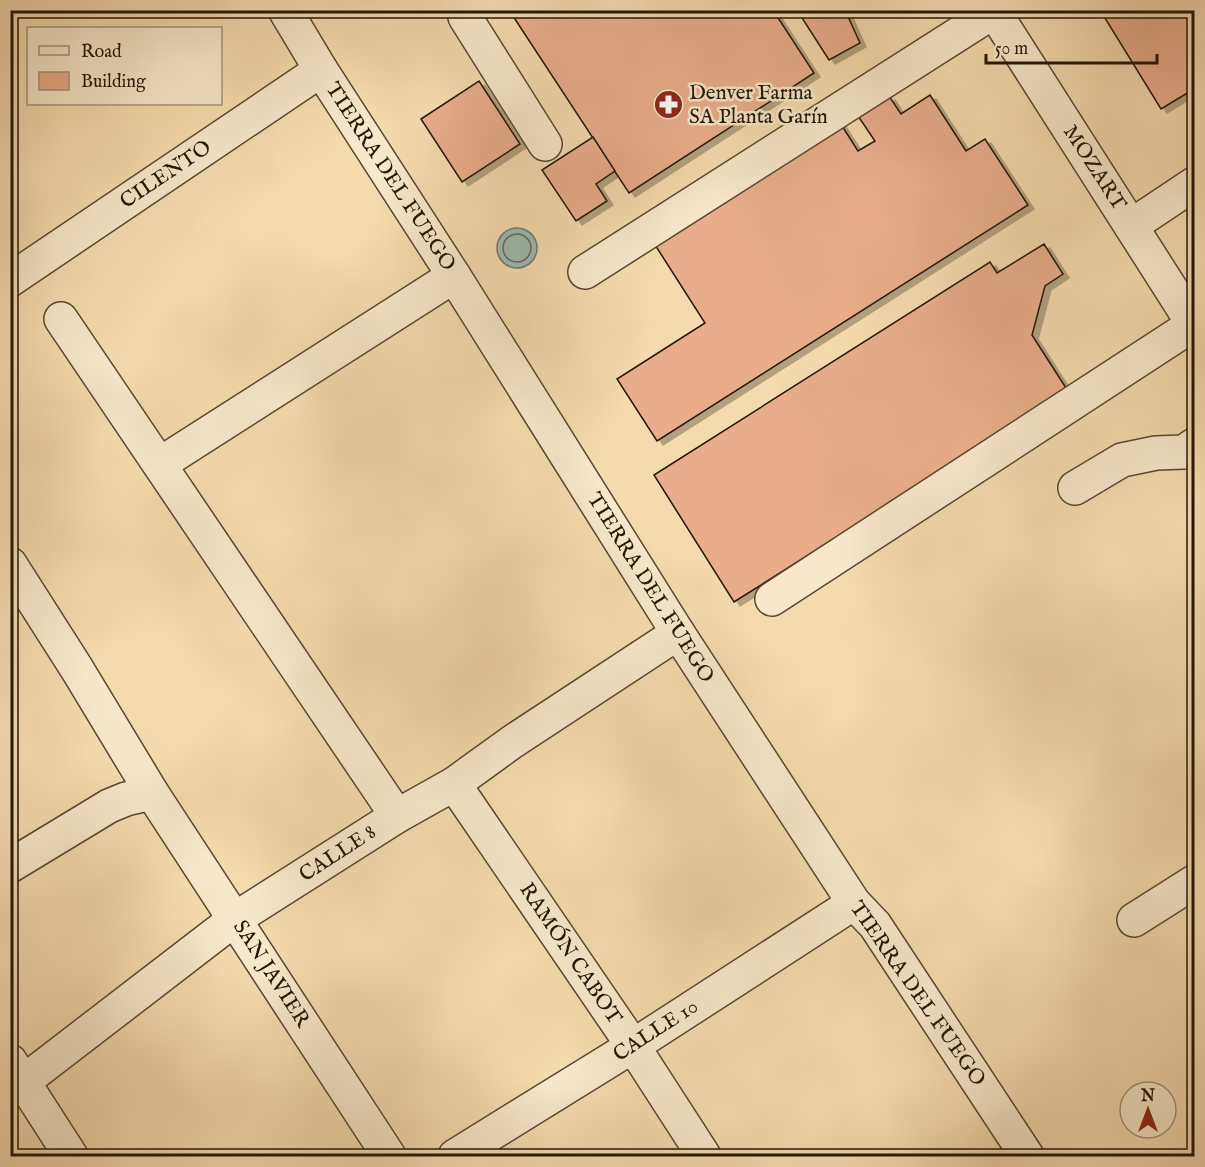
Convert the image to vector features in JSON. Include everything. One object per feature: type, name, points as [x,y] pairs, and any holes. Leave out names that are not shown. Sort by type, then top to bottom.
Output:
[{"type":"street","name":"TIERRA DEL FUEGO","points":[[285,10],[678,633],[854,903],[875,925],[1027,1156]]},
{"type":"street","points":[[464,10],[465,17],[545,144]]},
{"type":"street","points":[[585,272],[994,11]]},
{"type":"street","name":"MOZART","points":[[994,11],[1194,325]]},
{"type":"street","name":"CILENTO","points":[[10,280],[321,70]]},
{"type":"street","points":[[1131,226],[1194,184]]},
{"type":"street","points":[[160,464],[454,276]]},
{"type":"street","points":[[61,319],[397,816]]},
{"type":"street","points":[[771,599],[1194,325]]},
{"type":"street","points":[[1075,488],[1122,460],[1156,453],[1191,457]]},
{"type":"street","name":"SAN JAVIER","points":[[10,564],[152,793],[389,1156]]},
{"type":"street","name":"CALLE 8","points":[[15,1078],[235,919],[397,816],[454,784],[512,742],[678,633]]},
{"type":"street","name":"RAMÓN CABOT","points":[[454,784],[633,1046],[704,1156]]},
{"type":"street","points":[[10,866],[109,806],[152,793]]},
{"type":"street","points":[[1134,920],[1194,882]]},
{"type":"street","name":"CALLE 10","points":[[455,1156],[633,1046],[854,903]]},
{"type":"street","points":[[15,1078],[72,1156]]},
{"type":"water","points":[[517,228],[531,234],[537,248],[531,262],[517,268],[503,262],[497,248],[503,234]]},
{"type":"building","name":"Denver Farma SA Planta Garín","points":[[509,10],[773,10],[814,73],[629,193]]},
{"type":"building","points":[[797,10],[845,10],[860,43],[829,60]]},
{"type":"building","points":[[1100,10],[1194,10],[1194,89],[1161,109]]},
{"type":"building","points":[[479,81],[520,144],[462,182],[421,119]]},
{"type":"building","points":[[930,95],[966,151],[985,139],[1028,205],[657,441],[617,379],[705,323],[650,237],[837,118],[858,151],[875,141],[858,116],[889,96],[901,114]]},
{"type":"building","points":[[593,137],[615,171],[596,184],[607,201],[576,221],[542,170]]},
{"type":"building","points":[[1044,244],[1063,274],[1045,286],[1032,335],[1068,391],[734,602],[654,475],[990,262],[997,273]]},
{"type":"place","name":"Denver Farma SA Planta Garín","points":[[668,105]]}]
